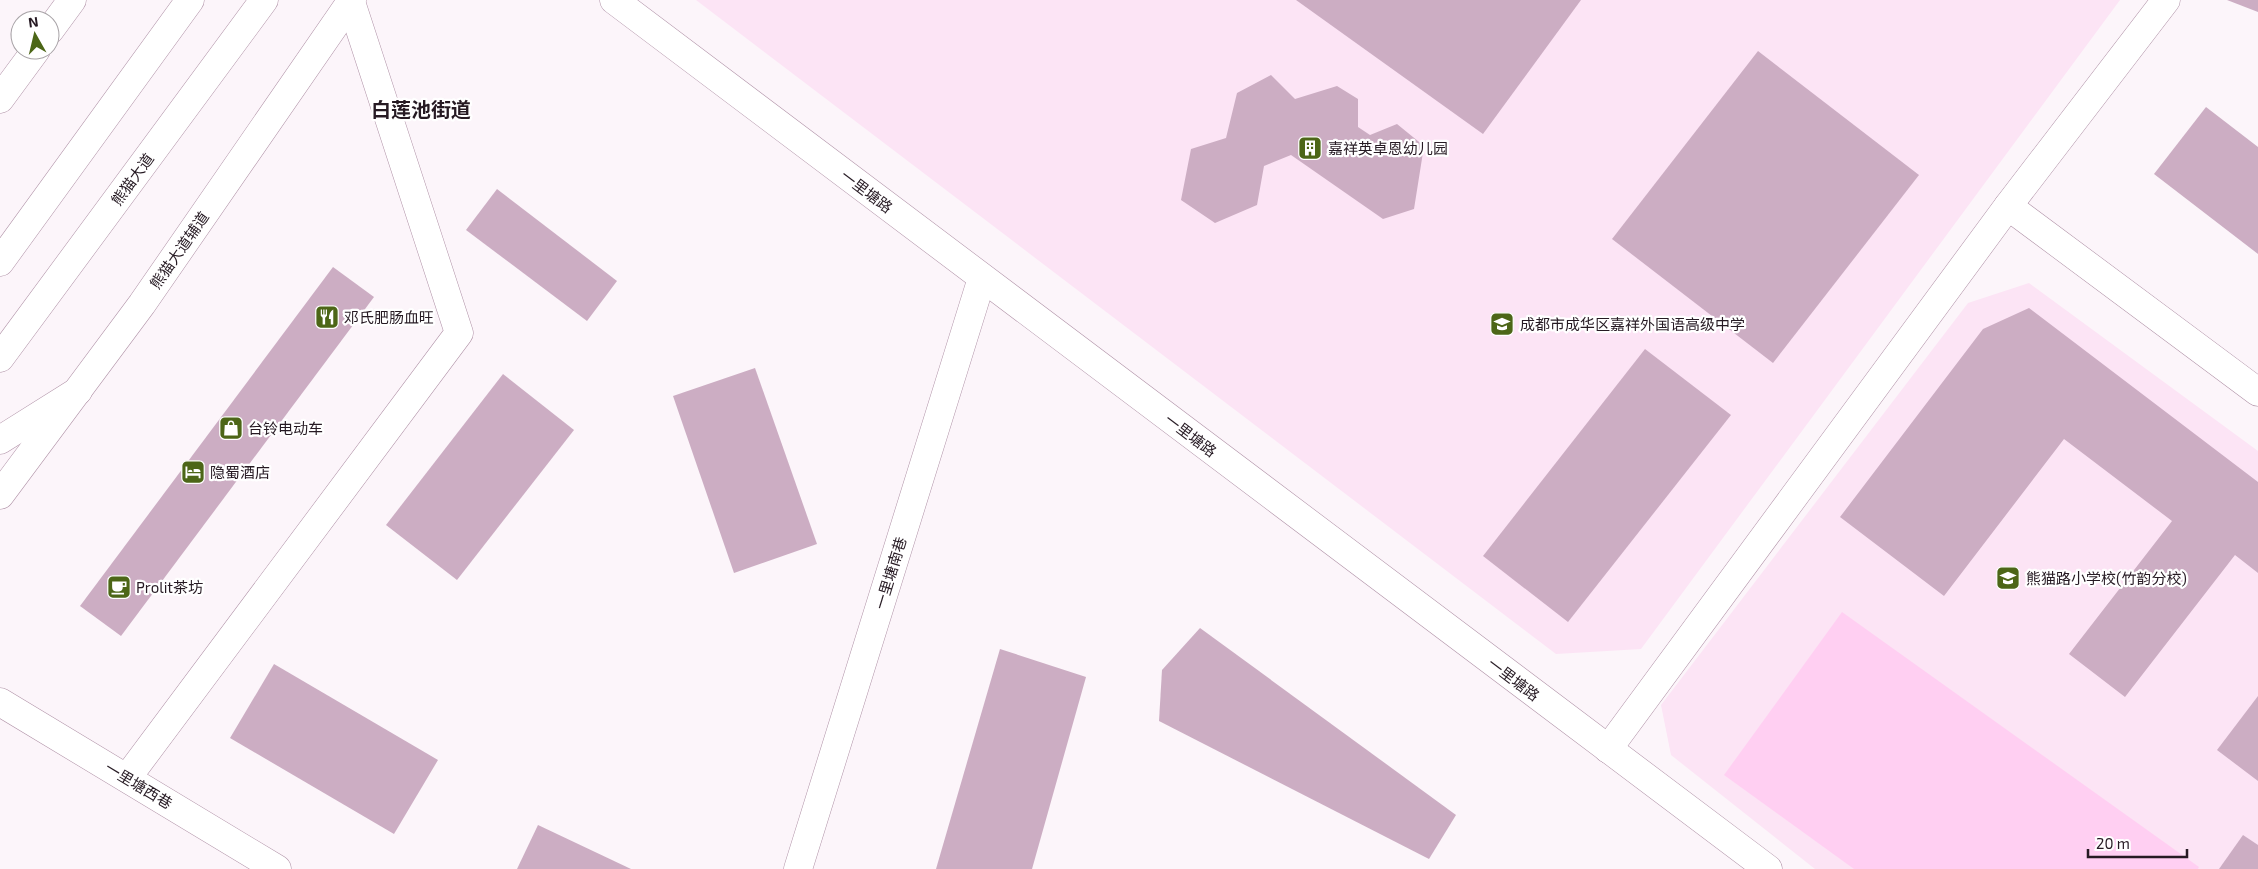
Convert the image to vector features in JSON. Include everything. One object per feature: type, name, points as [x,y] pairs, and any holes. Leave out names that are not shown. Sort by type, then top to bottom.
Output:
[{"type":"street","points":[[60,16],[72,0]]},
{"type":"street","points":[[0,262],[190,0]]},
{"type":"street","name":"熊猫大道","points":[[0,358],[264,0]]},
{"type":"street","name":"一里塘路","points":[[614,0],[1768,869]]},
{"type":"street","points":[[1608,749],[2008,206],[2166,0]]},
{"type":"street","points":[[127,778],[459,334],[351,1]]},
{"type":"street","name":"熊猫大道辅道","points":[[0,496],[147,296],[351,1]]},
{"type":"street","points":[[0,99],[29,60]]},
{"type":"street","points":[[2008,206],[2258,392]]},
{"type":"street","name":"一里塘南巷","points":[[798,869],[982,278]]},
{"type":"street","points":[[0,440],[78,391]]},
{"type":"street","name":"一里塘西巷","points":[[0,702],[278,869]]},
{"type":"shaded area","name":"成都市成华区嘉祥外国语高级中学","points":[[696,0],[2120,0],[1641,649],[1556,654]]},
{"type":"shaded area","name":"熊猫路小学校(竹韵分校)","points":[[2029,283],[2258,451],[2258,869],[1815,869],[1671,755],[1661,705],[1968,303]]},
{"type":"shaded area","points":[[1842,612],[2199,867],[2198,869],[1854,869],[1724,775]]},
{"type":"building","points":[[1296,0],[1581,0],[1483,134]]},
{"type":"building","points":[[2227,0],[2258,0],[2258,12]]},
{"type":"building","points":[[1758,51],[1919,175],[1773,363],[1612,239]]},
{"type":"building","name":"嘉祥英卓恩幼儿园","points":[[1271,75],[1295,99],[1337,86],[1358,99],[1358,127],[1370,135],[1397,124],[1424,146],[1414,209],[1383,219],[1291,155],[1264,166],[1257,205],[1215,223],[1181,200],[1191,149],[1226,138],[1237,93]]},
{"type":"building","points":[[2206,107],[2258,147],[2258,254],[2154,174]]},
{"type":"building","points":[[497,189],[617,281],[587,321],[466,230]]},
{"type":"building","points":[[333,267],[374,297],[121,636],[80,606]]},
{"type":"building","points":[[2029,308],[2258,482],[2258,573],[2235,555],[2125,697],[2069,654],[2172,521],[2064,439],[1944,596],[1840,517],[1983,329]]},
{"type":"building","points":[[1645,349],[1731,415],[1568,622],[1483,556]]},
{"type":"building","points":[[755,368],[817,544],[734,573],[673,396]]},
{"type":"building","points":[[503,374],[574,430],[457,580],[386,525]]},
{"type":"building","points":[[1200,628],[1456,815],[1429,859],[1159,721],[1162,670]]},
{"type":"building","points":[[1000,649],[1086,677],[1032,869],[936,869]]},
{"type":"building","points":[[274,664],[438,760],[394,834],[230,738]]},
{"type":"building","points":[[2258,696],[2258,781],[2217,750]]},
{"type":"building","points":[[538,825],[631,869],[517,869]]},
{"type":"building","points":[[2243,835],[2258,845],[2258,869],[2219,869]]},
{"type":"place","name":"嘉祥英卓恩幼儿园","points":[[1310,148]]},
{"type":"place","name":"邓氏肥肠血旺","points":[[327,317]]},
{"type":"place","name":"成都市成华区嘉祥外国语高级中学","points":[[1502,324]]},
{"type":"place","name":"台铃电动车","points":[[231,428]]},
{"type":"place","name":"隐蜀酒店","points":[[193,472]]},
{"type":"place","name":"熊猫路小学校(竹韵分校)","points":[[2008,578]]},
{"type":"place","name":"Prolit茶坊","points":[[119,587]]},
{"type":"district","name":"白莲池街道","points":[[421,109]]}]
